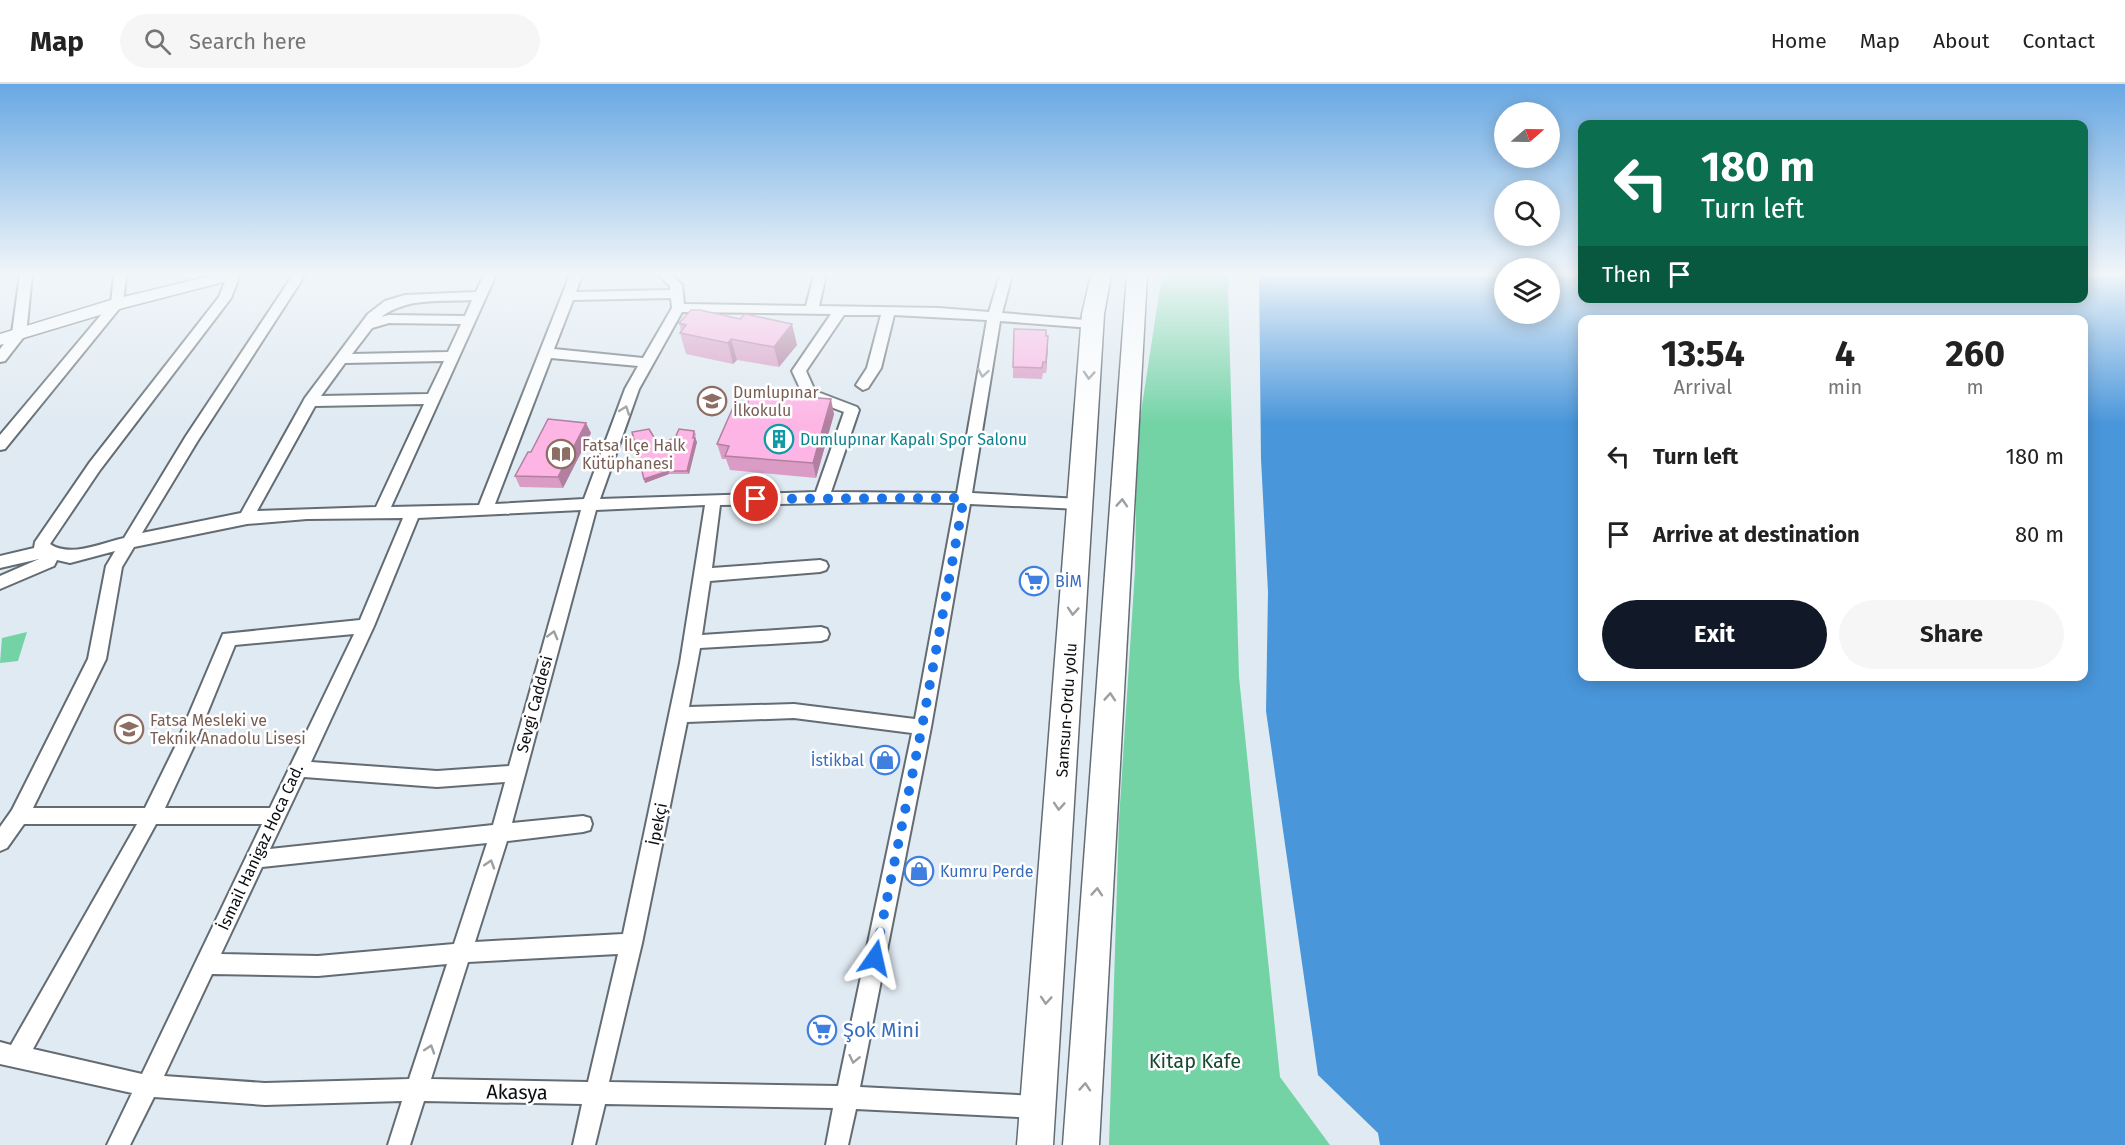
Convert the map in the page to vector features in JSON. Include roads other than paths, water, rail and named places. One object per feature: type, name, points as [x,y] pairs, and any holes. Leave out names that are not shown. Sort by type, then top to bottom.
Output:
[{"type":"highway","name":"Samsun-Ordu yolu","points":[[1035,1145],[1092,325]]},
{"type":"highway","points":[[1081,1145],[1134,325]]},
{"type":"street","points":[[0,358],[19,334],[20,325]]},
{"type":"street","points":[[0,340],[50,325]]},
{"type":"street","points":[[0,445],[100,325]]},
{"type":"street","points":[[51,553],[41,546],[95,466],[204,325]]},
{"type":"street","points":[[0,842],[19,816],[97,659],[114,566],[191,439],[266,325]]},
{"type":"street","points":[[246,518],[309,400],[366,325]]},
{"type":"street","points":[[381,512],[468,325]]},
{"type":"street","points":[[485,510],[557,325]]},
{"type":"street","name":"Sevgi Caddesi","points":[[399,1145],[500,832],[590,504],[632,389],[666,325]]},
{"type":"street","points":[[822,497],[852,410],[809,394],[800,372],[831,325]]},
{"type":"street","points":[[863,385],[874,368],[886,325]]},
{"type":"street","points":[[837,1145],[922,727],[993,325]]},
{"type":"street","points":[[547,353],[647,363]]},
{"type":"street","points":[[341,359],[454,356]]},
{"type":"street","points":[[309,400],[434,399]]},
{"type":"street","points":[[0,562],[30,554],[51,553],[70,557],[129,542],[246,518],[381,512],[412,514],[590,504],[822,497],[962,498],[1080,504]]},
{"type":"street","name":"İpekçi","points":[[584,1145],[632,943],[679,715],[704,575],[713,500]]},
{"type":"street","name":"İsmail Hanigaz Hoca Cad.","points":[[118,1145],[366,626],[412,514]]},
{"type":"street","points":[[0,583],[48,562],[51,553]]},
{"type":"street","points":[[704,575],[820,566]]},
{"type":"street","points":[[8,1055],[152,817],[216,676],[229,639],[366,626]]},
{"type":"street","points":[[692,642],[821,634]]},
{"type":"street","points":[[679,715],[794,711],[922,727]]},
{"type":"street","points":[[297,769],[437,779],[516,773]]},
{"type":"street","points":[[19,816],[275,816]]},
{"type":"street","points":[[255,859],[583,824]]},
{"type":"street","points":[[205,964],[318,966],[461,953],[632,943]]},
{"type":"street","name":"Akasya","points":[[8,1055],[148,1086],[265,1094],[417,1090],[846,1097],[1038,1107]]},
{"type":"water","points":[[1260,325],[1578,325],[1578,681],[2088,681],[2088,325],[2125,325],[2125,1145],[1380,1145],[1378,1133],[1318,1075],[1266,711],[1268,592],[1261,459]]},
{"type":"place","name":"Dumlupınar İlkokulu","points":[[712,401]]},
{"type":"place","name":"Dumlupınar Kapalı Spor Salonu","points":[[779,439]]},
{"type":"place","name":"Fatsa İlçe Halk Kütüphanesi","points":[[561,454]]},
{"type":"place","name":"BİM","points":[[1034,581]]},
{"type":"place","name":"Fatsa Mesleki ve Teknik Anadolu Lisesi","points":[[129,729]]},
{"type":"place","name":"İstikbal","points":[[885,760]]},
{"type":"place","name":"Kumru Perde","points":[[919,871]]},
{"type":"place","name":"Şok Mini","points":[[822,1030]]},
{"type":"park label","name":"Kitap Kafe","points":[[1195,1061]]}]
